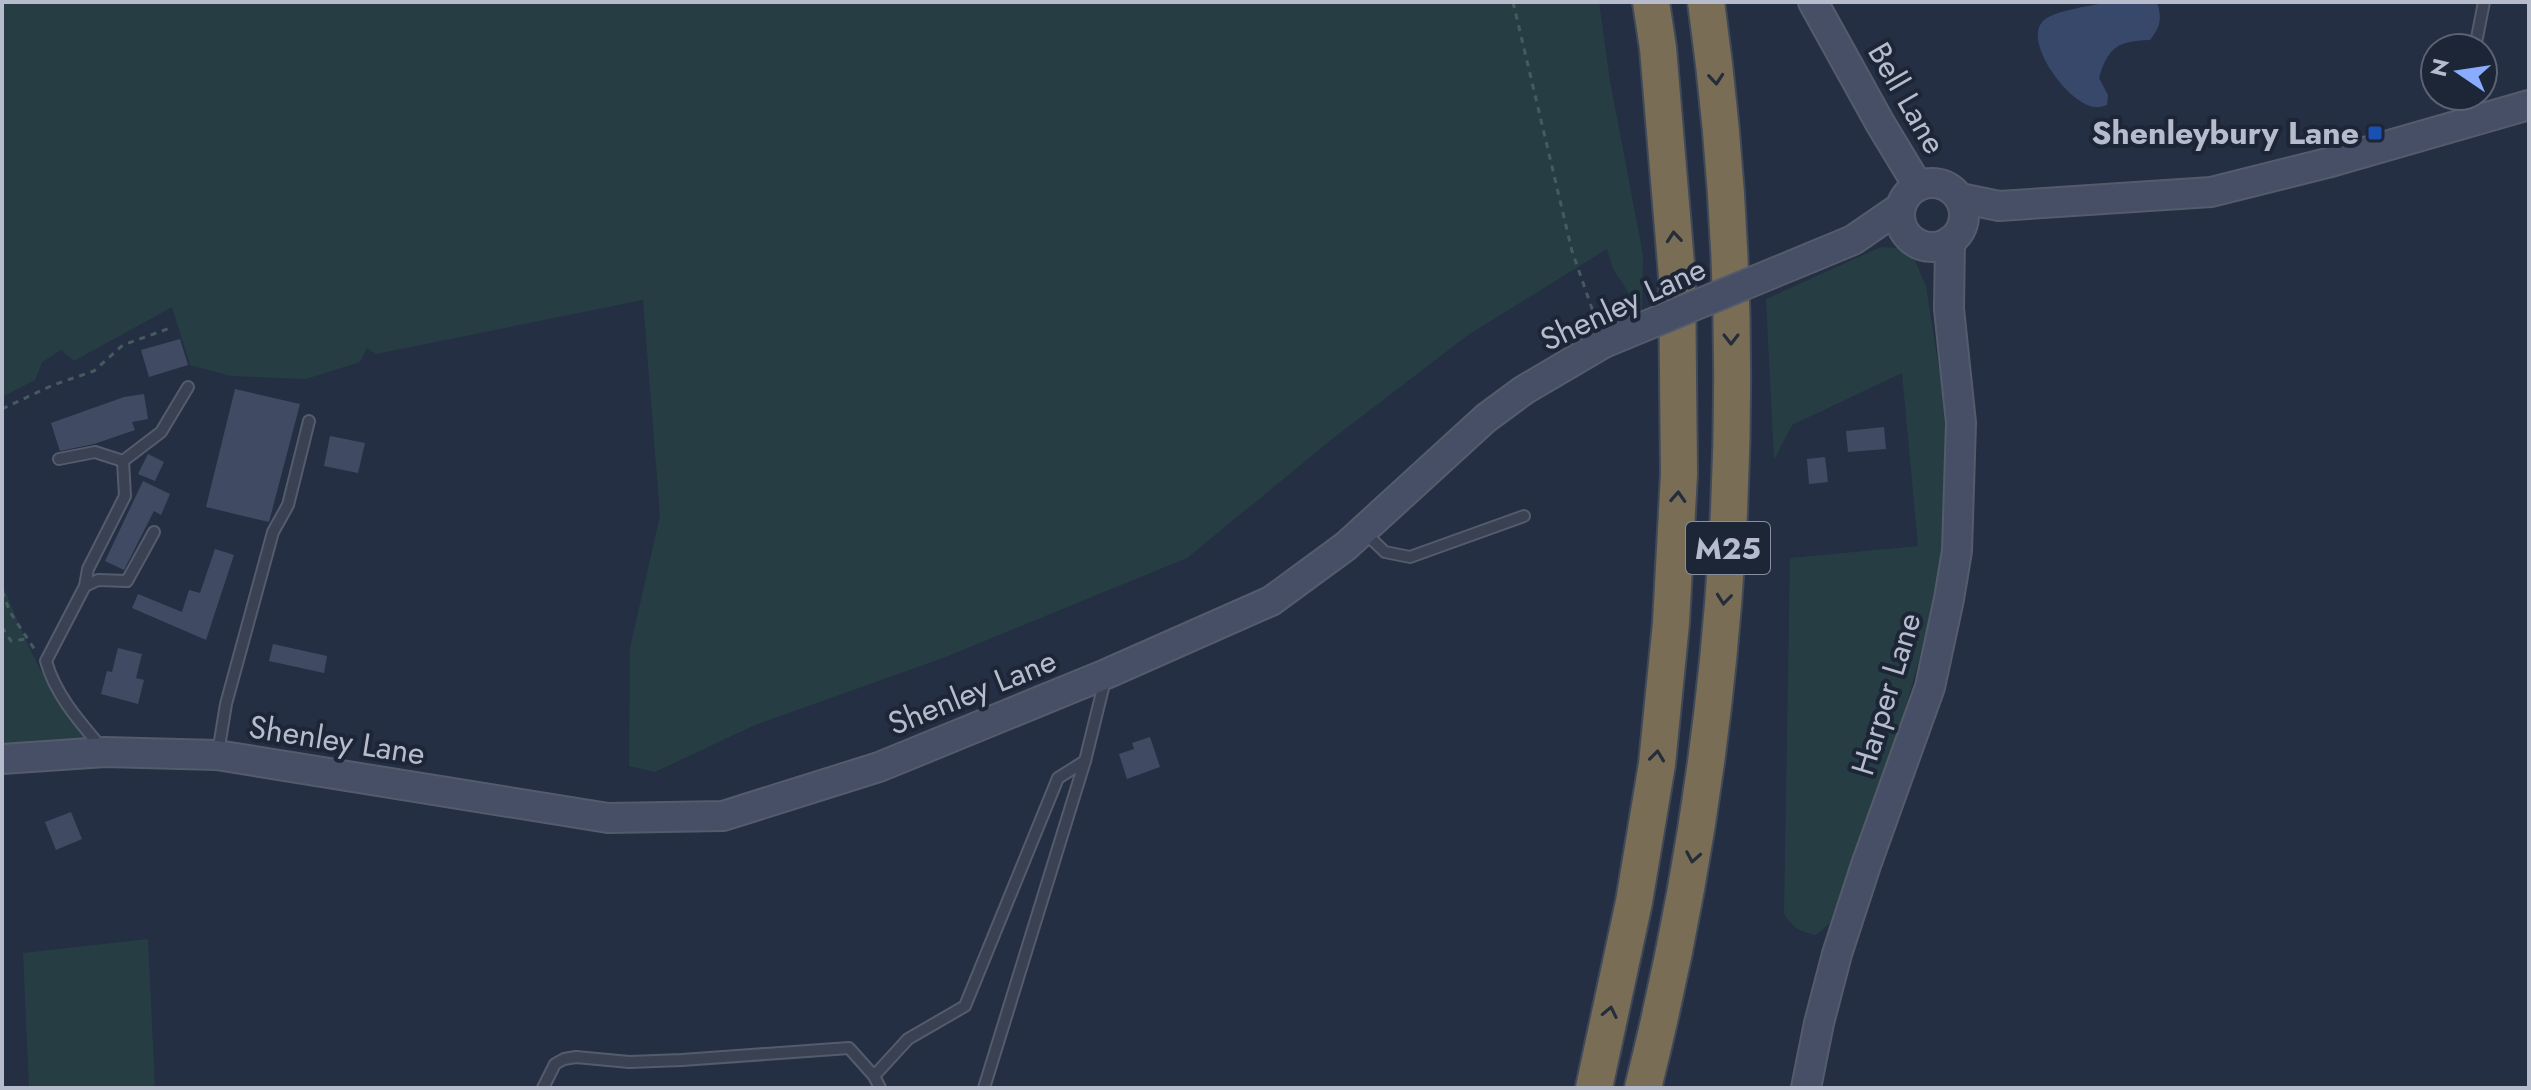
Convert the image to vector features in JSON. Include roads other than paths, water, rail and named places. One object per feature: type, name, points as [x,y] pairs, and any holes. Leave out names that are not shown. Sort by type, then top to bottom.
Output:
[{"type":"highway","name":"M25","points":[[1594,1088],[1637,887],[1657,764],[1672,608],[1679,474],[1677,276],[1658,48],[1651,2]]},
{"type":"highway","name":"M25","points":[[1643,1088],[1674,960],[1693,856],[1706,771],[1727,574],[1731,358],[1727,210],[1715,66],[1706,2]]},
{"type":"main road","name":"Bell Lane","points":[[1813,2],[1880,123],[1910,196]]},
{"type":"main road","points":[[2499,107],[2529,105]]},
{"type":"main road","points":[[1957,222],[1946,186],[1927,183],[1910,196],[1901,224],[1915,242],[1930,247],[1957,222],[1999,206],[2211,192],[2327,163],[2466,112]]},
{"type":"main road","name":"Shenley Lane","points":[[2,759],[105,752],[217,755],[608,818],[723,816],[879,767],[1106,674],[1271,601],[1346,546],[1486,418],[1524,390],[1604,343],[1853,240],[1910,196]]},
{"type":"main road","name":"Harper Lane","points":[[1806,1088],[1837,954],[1930,687],[1949,599],[1957,551],[1961,423],[1949,309],[1957,222]]},
{"type":"main road","name":"Shenley Lane","points":[[1853,240],[1915,242]]},
{"type":"main road","name":"Harper Lane","points":[[1915,242],[1949,309]]},
{"type":"lane","points":[[2478,32],[2484,2]]},
{"type":"lane","points":[[123,461],[161,432],[188,387]]},
{"type":"lane","points":[[217,755],[226,704],[273,532],[288,505],[309,421]]},
{"type":"lane","points":[[59,459],[95,452],[123,461]]},
{"type":"lane","points":[[105,752],[51,680],[46,661],[85,586],[88,569],[125,496],[123,461]]},
{"type":"lane","points":[[1363,530],[1385,552],[1410,557],[1524,516]]},
{"type":"lane","points":[[85,586],[98,580],[127,581],[154,532]]},
{"type":"lane","points":[[984,1088],[1085,761],[1106,674]]},
{"type":"lane","points":[[874,1076],[908,1039],[965,1006],[1058,778],[1085,761]]},
{"type":"lane","points":[[543,1088],[555,1064],[576,1057],[642,1061],[849,1048],[874,1076],[880,1088]]},
{"type":"water","points":[[2109,2],[2157,2],[2160,22],[2150,40],[2122,44],[2106,59],[2099,78],[2108,95],[2107,105],[2096,107],[2073,96],[2052,72],[2039,43],[2038,31],[2048,17]]},
{"type":"place","name":"Shenleybury Lane","points":[[2375,133]]}]
